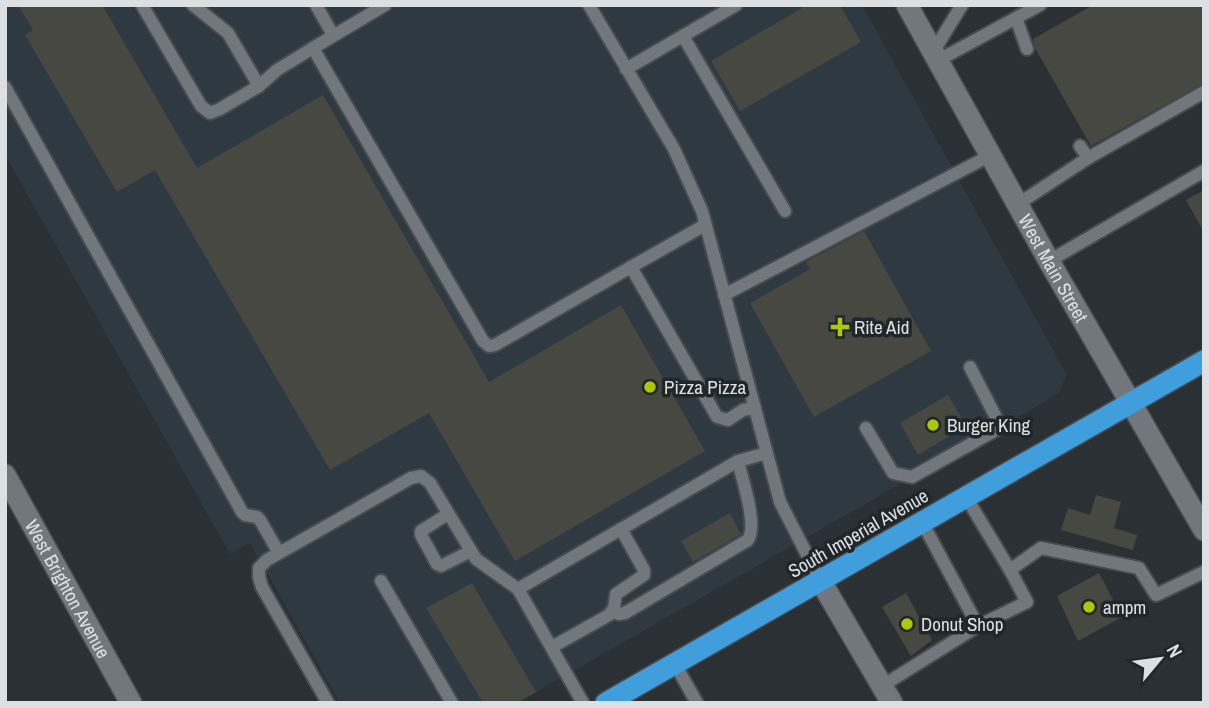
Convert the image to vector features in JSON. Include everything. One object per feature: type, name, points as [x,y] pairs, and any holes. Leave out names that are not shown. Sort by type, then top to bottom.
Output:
[{"type":"highway","name":"South Imperial Avenue","points":[[606,703],[1204,361]]},
{"type":"street","name":"West Main Street","points":[[907,5],[1049,261],[1204,530]]},
{"type":"street","name":"West Brighton Avenue","points":[[5,475],[131,703]]},
{"type":"street","points":[[820,580],[887,695]]},
{"type":"lane","points":[[142,5],[201,106],[210,113],[259,86],[276,70],[385,5]]},
{"type":"lane","points":[[192,5],[229,33],[259,86]]},
{"type":"lane","points":[[316,5],[333,35]]},
{"type":"lane","points":[[589,5],[674,149],[702,211],[780,502],[820,580]]},
{"type":"lane","points":[[626,69],[736,5]]},
{"type":"lane","points":[[935,56],[962,5]]},
{"type":"lane","points":[[935,56],[1040,5]]},
{"type":"lane","points":[[1016,18],[1027,49]]},
{"type":"lane","points":[[683,36],[785,211]]},
{"type":"lane","points":[[313,48],[483,341],[489,346],[705,225]]},
{"type":"lane","points":[[5,87],[242,512],[260,520],[279,553]]},
{"type":"lane","points":[[1018,204],[1088,158],[1204,92]]},
{"type":"lane","points":[[1080,146],[1088,158]]},
{"type":"lane","points":[[724,295],[991,155]]},
{"type":"lane","points":[[1049,261],[1204,171]]},
{"type":"lane","points":[[631,267],[717,418],[728,420],[743,410],[755,408]]},
{"type":"lane","points":[[866,428],[893,473],[912,477],[1000,427],[971,367]]},
{"type":"lane","points":[[518,589],[738,461],[767,453]]},
{"type":"lane","points":[[552,647],[613,612],[625,612],[748,540],[751,535],[751,521],[738,461]]},
{"type":"lane","points":[[328,703],[262,587],[259,568],[267,560],[411,478],[421,476],[430,483],[479,562],[518,589],[583,703]]},
{"type":"lane","points":[[887,695],[978,626],[1027,602],[965,497]]},
{"type":"lane","points":[[448,514],[421,531],[436,564],[446,565],[471,551]]},
{"type":"lane","points":[[922,522],[978,626]]},
{"type":"lane","points":[[613,612],[616,594],[645,575],[621,529]]},
{"type":"lane","points":[[1010,570],[1041,548],[1139,568],[1156,595],[1204,572]]},
{"type":"lane","points":[[382,581],[452,703]]},
{"type":"lane","points":[[675,664],[697,703]]},
{"type":"shaded area","points":[[5,5],[862,5],[1067,375],[1058,394],[517,703],[340,703],[250,543],[230,554],[5,155]]},
{"type":"building","points":[[18,5],[102,5],[197,168],[323,95],[489,382],[621,305],[705,451],[515,561],[429,413],[330,470],[155,170],[117,192],[25,35],[33,30]]},
{"type":"building","points":[[807,5],[840,5],[861,42],[740,111],[711,61]]},
{"type":"building","points":[[1093,5],[1200,5],[1204,12],[1204,83],[1091,146],[1035,48],[1033,39]]},
{"type":"building","points":[[1204,190],[1204,232],[1186,200]]},
{"type":"building","name":"Rite Aid","points":[[864,231],[931,351],[814,417],[750,303],[810,269],[806,262]]},
{"type":"building","name":"Burger King","points":[[948,395],[966,426],[918,455],[900,423]]},
{"type":"building","points":[[1096,495],[1121,502],[1114,528],[1137,535],[1133,550],[1061,530],[1068,508],[1090,515]]},
{"type":"building","points":[[730,513],[741,534],[693,562],[681,541]]},
{"type":"building","name":"ampm","points":[[1099,573],[1122,617],[1078,641],[1057,596]]},
{"type":"building","points":[[472,583],[536,692],[517,703],[483,703],[426,608]]},
{"type":"building","name":"Donut Shop","points":[[906,593],[932,640],[911,656],[882,607]]},
{"type":"place","name":"Rite Aid","points":[[840,327]]},
{"type":"place","name":"Pizza Pizza","points":[[650,387]]},
{"type":"place","name":"Burger King","points":[[933,425]]},
{"type":"place","name":"ampm","points":[[1089,607]]},
{"type":"place","name":"Donut Shop","points":[[907,624]]}]
